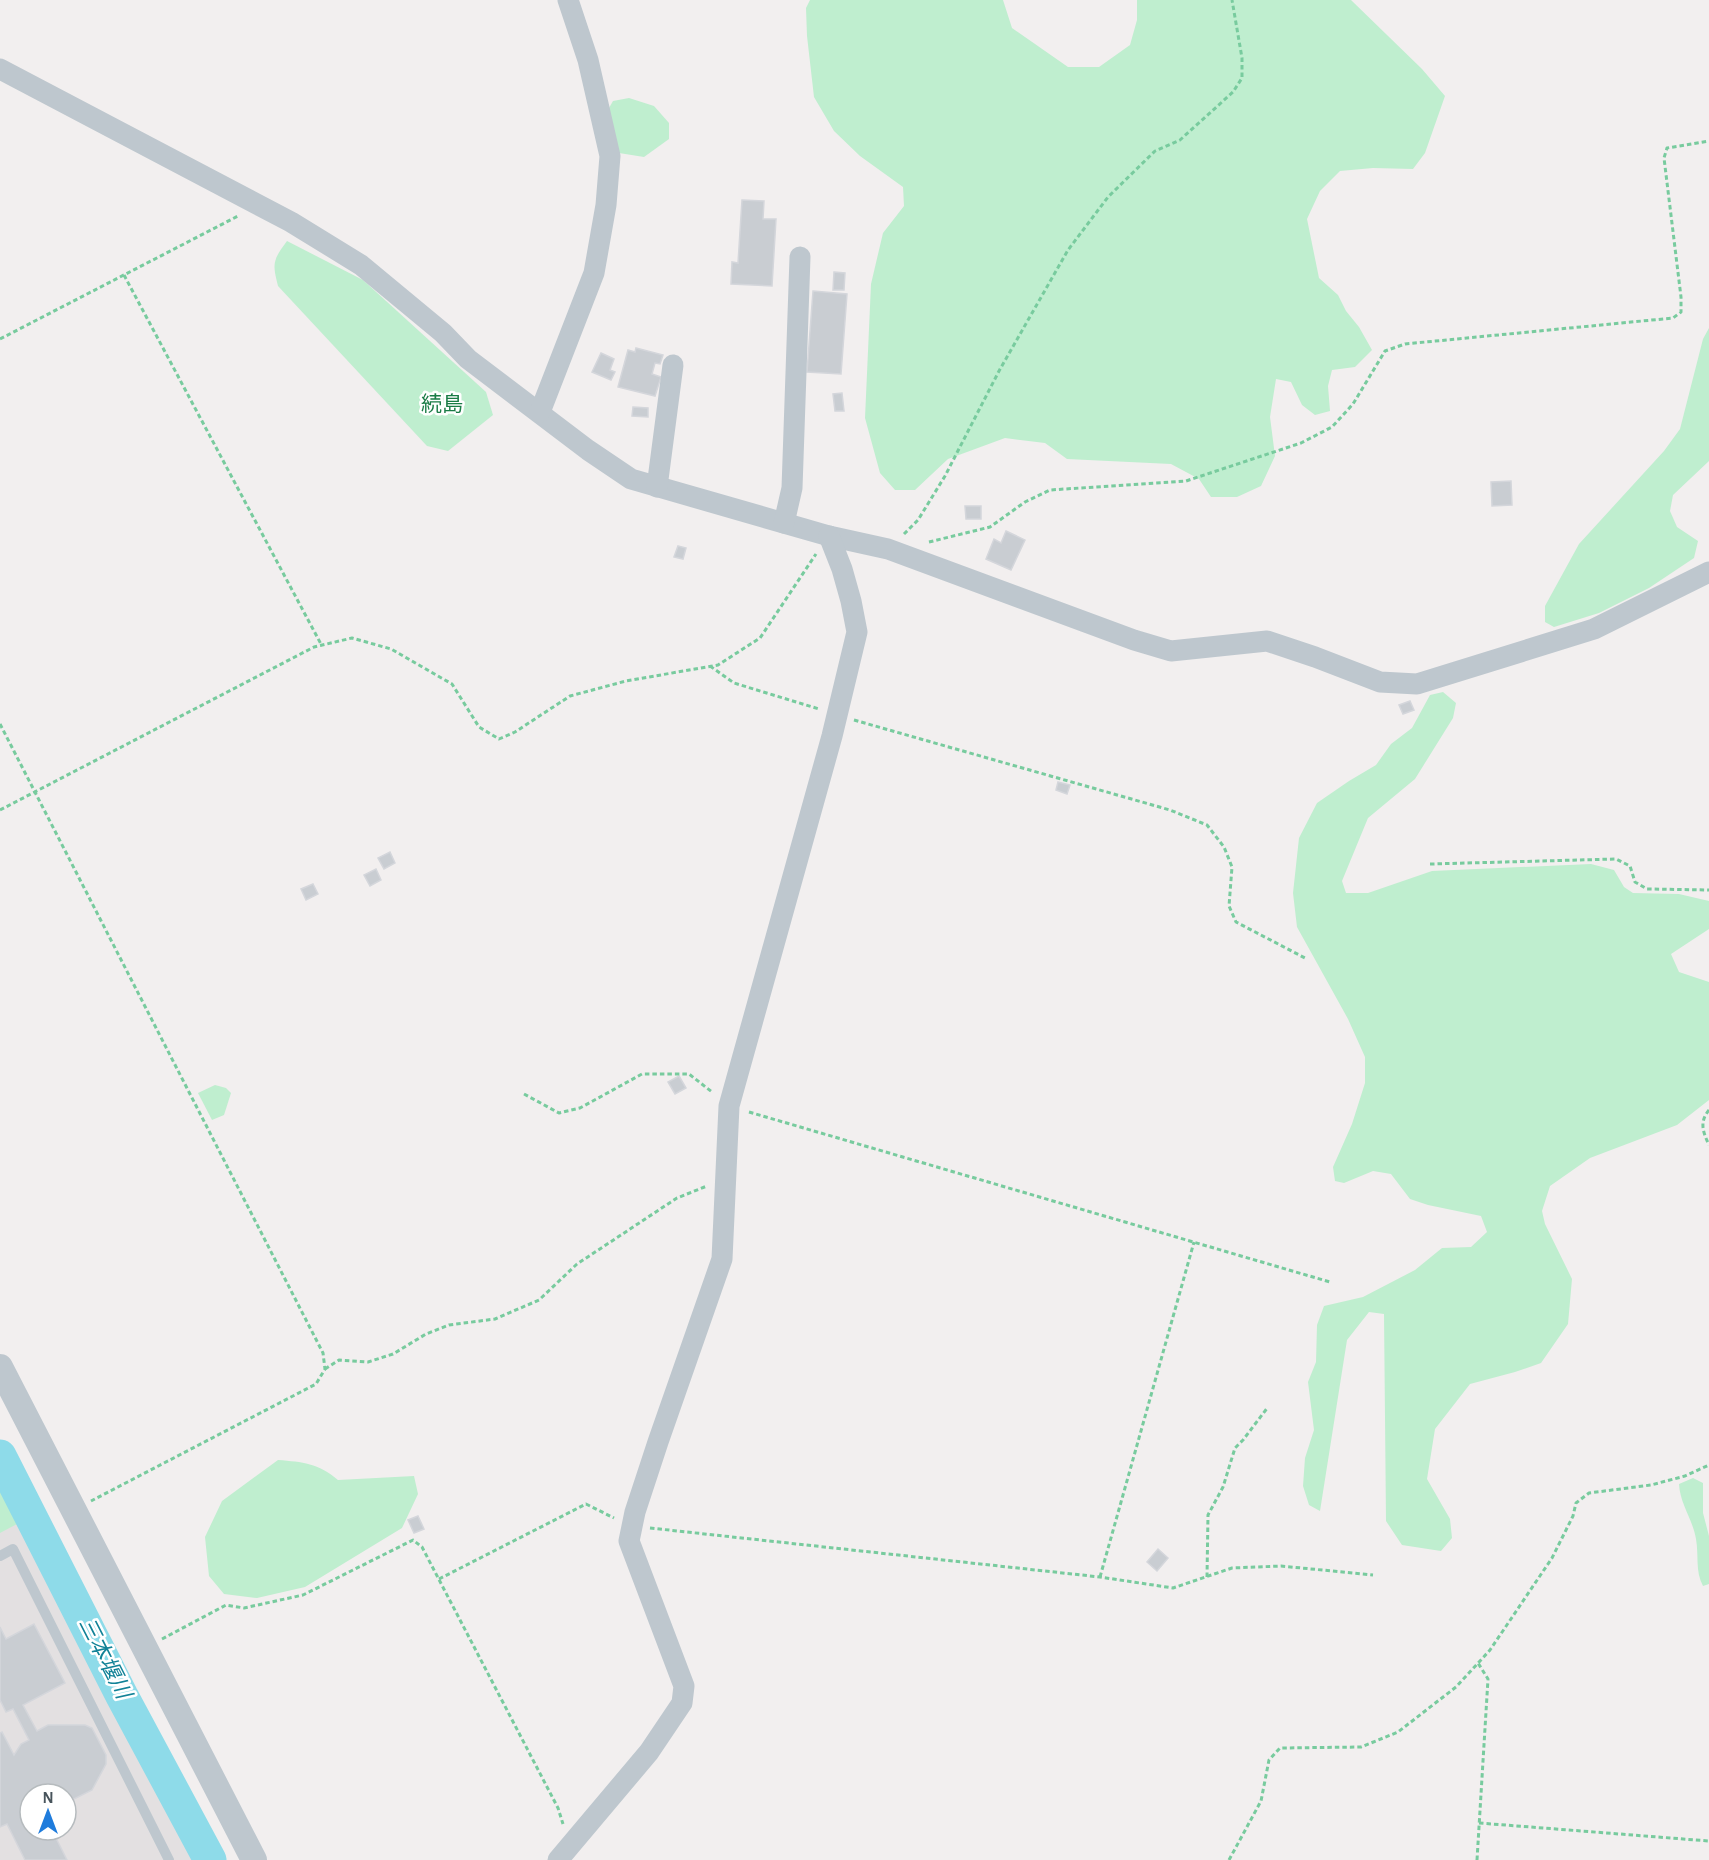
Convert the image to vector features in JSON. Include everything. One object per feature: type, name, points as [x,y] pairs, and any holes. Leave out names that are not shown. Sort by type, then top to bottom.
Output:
[{"type":"street","points":[[540,412],[594,273],[606,205],[610,156],[588,60],[568,0]]},
{"type":"street","points":[[0,69],[291,222],[361,265],[443,333],[468,359],[588,450],[631,479],[829,536],[888,549],[1134,640],[1171,651],[1267,641],[1380,682],[1417,684],[1594,629],[1709,572]]},
{"type":"street","points":[[784,523],[792,488],[800,257]]},
{"type":"street","points":[[657,487],[673,365]]},
{"type":"street","points":[[564,1853],[649,1752],[682,1703],[684,1686],[629,1541],[635,1512],[661,1431],[722,1259],[729,1106],[838,715],[857,632],[842,569],[829,536]]},
{"type":"street","points":[[0,1367],[254,1860]]},
{"type":"lane","points":[[0,1556],[13,1549],[169,1860]]},
{"type":"path","points":[[888,549],[918,520],[945,476],[999,371],[1075,241],[1108,197],[1155,152],[1180,140],[1233,93],[1242,78],[1242,58],[1232,0]]},
{"type":"path","points":[[888,549],[949,538],[990,527],[1025,502],[1050,490],[1186,481],[1301,443],[1332,427],[1353,404],[1385,351],[1405,344],[1673,318],[1681,312],[1682,297],[1664,158],[1667,148],[1709,141]]},
{"type":"path","points":[[0,339],[259,206]]},
{"type":"path","points":[[124,275],[322,645]]},
{"type":"path","points":[[0,810],[303,653],[322,645],[352,638],[391,649],[452,684],[479,727],[499,739],[515,732],[570,696],[626,681],[718,665],[760,638],[829,536]]},
{"type":"path","points":[[710,666],[734,683],[1170,810],[1207,825],[1224,847],[1233,867],[1229,906],[1236,922],[1305,958]]},
{"type":"path","points":[[0,724],[323,1353],[325,1369]]},
{"type":"path","points":[[1430,864],[1616,859],[1630,866],[1635,882],[1647,889],[1709,890]]},
{"type":"path","points":[[524,1094],[559,1113],[580,1108],[642,1074],[689,1074],[729,1106],[1330,1282]]},
{"type":"path","points":[[1709,1110],[1702,1120],[1702,1131],[1709,1145]]},
{"type":"path","points":[[74,1510],[316,1384],[325,1369],[339,1360],[368,1362],[393,1354],[426,1334],[449,1325],[495,1319],[539,1300],[577,1264],[677,1198],[725,1178]]},
{"type":"path","points":[[1100,1577],[1194,1242]]},
{"type":"path","points":[[1207,1577],[1208,1515],[1223,1486],[1235,1448],[1268,1407]]},
{"type":"path","points":[[1229,1860],[1261,1801],[1269,1760],[1281,1748],[1361,1747],[1398,1732],[1456,1687],[1490,1650],[1552,1558],[1573,1516],[1576,1503],[1589,1493],[1651,1485],[1685,1476],[1709,1465]]},
{"type":"path","points":[[439,1579],[586,1504],[597,1508],[631,1529],[656,1527],[1100,1577],[1173,1588],[1232,1568],[1281,1566],[1373,1575]]},
{"type":"path","points":[[145,1648],[226,1605],[244,1608],[303,1595],[413,1540],[422,1547],[558,1808],[564,1853]]},
{"type":"path","points":[[1477,1860],[1488,1679],[1478,1663]]},
{"type":"path","points":[[1479,1823],[1709,1841]]},
{"type":"shaded area","points":[[0,1478],[201,1860],[0,1860]]},
{"type":"green space","points":[[810,0],[1003,0],[1012,28],[1068,67],[1099,67],[1130,45],[1137,20],[1137,0],[1351,0],[1422,69],[1445,96],[1425,153],[1413,169],[1373,168],[1340,171],[1320,191],[1307,219],[1319,278],[1338,295],[1372,350],[1355,367],[1332,370],[1328,386],[1330,411],[1315,415],[1302,405],[1291,382],[1276,379],[1270,417],[1275,456],[1261,486],[1237,497],[1211,497],[1199,479],[1171,464],[1067,459],[1045,443],[1005,438],[948,459],[915,490],[895,490],[880,473],[865,418],[871,284],[883,233],[904,206],[903,187],[860,156],[834,131],[814,97],[807,36],[806,8]]},
{"type":"green space","points":[[629,98],[654,106],[669,123],[669,139],[644,157],[619,153],[609,108],[613,101]]},
{"type":"green space","name":"続島","points":[[287,241],[363,280],[486,392],[493,415],[448,451],[427,446],[278,286],[275,262]]},
{"type":"green space","points":[[1709,328],[1709,461],[1673,495],[1670,511],[1677,527],[1698,541],[1694,558],[1649,588],[1599,613],[1554,627],[1545,622],[1545,606],[1579,544],[1664,451],[1680,429],[1703,339]]},
{"type":"green space","points":[[1443,692],[1456,703],[1453,718],[1415,779],[1368,818],[1342,881],[1346,893],[1368,893],[1432,871],[1591,864],[1614,870],[1624,887],[1633,893],[1679,894],[1709,901],[1709,929],[1671,954],[1679,972],[1709,982],[1709,1100],[1677,1125],[1590,1158],[1550,1186],[1542,1211],[1545,1224],[1572,1279],[1568,1324],[1541,1363],[1470,1384],[1435,1429],[1427,1479],[1450,1519],[1452,1538],[1441,1551],[1402,1545],[1386,1521],[1384,1314],[1369,1312],[1347,1340],[1320,1511],[1309,1505],[1303,1486],[1305,1458],[1314,1430],[1308,1382],[1316,1362],[1317,1325],[1324,1306],[1363,1297],[1415,1270],[1442,1248],[1471,1247],[1487,1232],[1481,1216],[1410,1199],[1391,1174],[1373,1171],[1344,1183],[1335,1181],[1333,1167],[1352,1124],[1365,1083],[1365,1057],[1348,1019],[1297,927],[1293,893],[1299,838],[1317,803],[1376,765],[1391,744],[1412,728],[1430,695]]},
{"type":"green space","points":[[215,1085],[226,1088],[231,1093],[224,1115],[212,1120],[198,1093]]},
{"type":"green space","points":[[278,1460],[310,1464],[338,1480],[414,1476],[418,1494],[402,1528],[305,1587],[257,1598],[224,1594],[209,1576],[205,1537],[222,1501]]},
{"type":"green space","points":[[1693,1478],[1703,1483],[1703,1513],[1709,1536],[1709,1584],[1703,1586],[1699,1575],[1694,1532],[1679,1484]]},
{"type":"green space","points":[[0,1491],[17,1524],[0,1533]]},
{"type":"building","points":[[742,200],[764,201],[763,219],[776,219],[772,286],[731,284],[732,262],[738,263]]},
{"type":"building","points":[[834,272],[845,273],[844,290],[833,290]]},
{"type":"building","points":[[813,291],[847,294],[841,374],[807,372]]},
{"type":"building","points":[[636,348],[663,355],[660,364],[655,363],[652,374],[661,377],[655,396],[618,387],[628,350],[635,352]]},
{"type":"building","points":[[601,353],[614,359],[610,370],[615,372],[611,380],[592,372]]},
{"type":"building","points":[[842,393],[844,411],[835,411],[833,394]]},
{"type":"building","points":[[633,407],[648,408],[648,417],[632,416]]},
{"type":"building","points":[[1511,481],[1512,505],[1492,506],[1491,482]]},
{"type":"building","points":[[965,506],[981,506],[981,519],[966,519]]},
{"type":"building","points":[[1006,531],[1025,540],[1011,570],[986,559],[994,539],[1001,543]]},
{"type":"building","points":[[678,546],[686,548],[683,559],[674,557]]},
{"type":"building","points":[[1410,701],[1414,710],[1403,714],[1399,705]]},
{"type":"building","points":[[1058,782],[1070,785],[1067,794],[1056,790]]},
{"type":"building","points":[[390,852],[395,863],[384,869],[378,858]]},
{"type":"building","points":[[376,869],[381,880],[370,886],[364,875]]},
{"type":"building","points":[[313,884],[318,894],[306,900],[301,889]]},
{"type":"building","points":[[679,1076],[686,1088],[675,1094],[668,1082]]},
{"type":"building","points":[[418,1516],[424,1529],[414,1533],[408,1520]]},
{"type":"building","points":[[1158,1549],[1168,1558],[1157,1571],[1147,1562]]},
{"type":"building","points":[[34,1624],[65,1683],[23,1705],[37,1731],[48,1725],[85,1725],[92,1728],[106,1755],[106,1764],[92,1790],[78,1797],[78,1782],[18,1782],[18,1842],[58,1842],[67,1860],[25,1860],[7,1824],[0,1827],[0,1733],[2,1732],[14,1755],[21,1744],[29,1740],[13,1709],[6,1712],[0,1700],[0,1627],[6,1639]]},
{"type":"waterway","name":"三本堰川","points":[[0,1456],[122,1696],[210,1860]]}]
